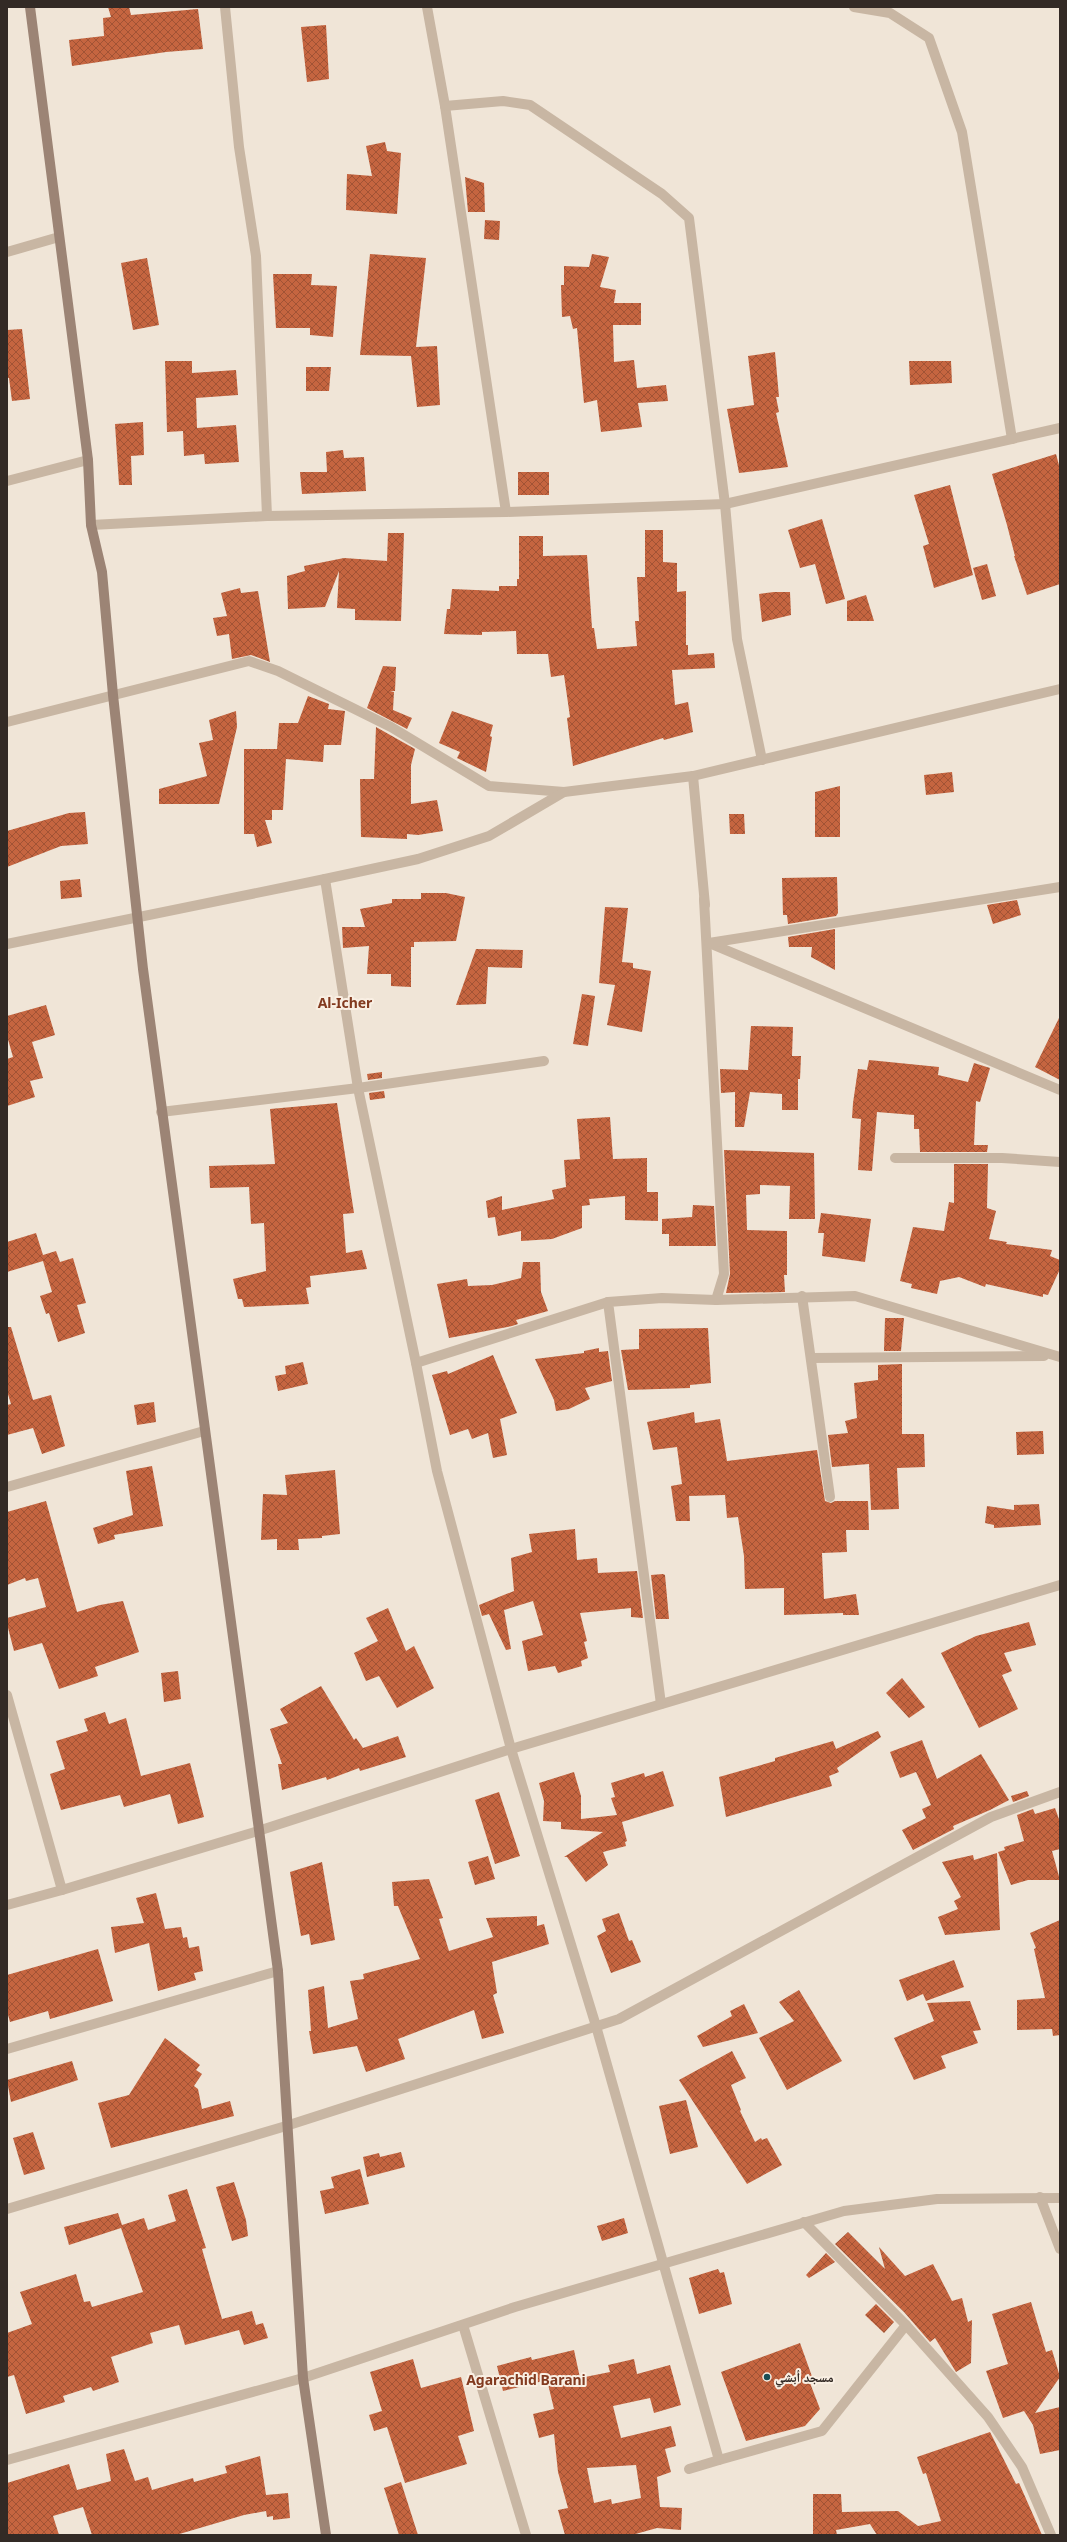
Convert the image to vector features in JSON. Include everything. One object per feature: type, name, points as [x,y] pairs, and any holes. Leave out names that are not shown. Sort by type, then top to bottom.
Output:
[{"type":"street","points":[[30,7],[88,460],[91,525],[102,572],[113,695],[161,1112],[278,1971],[286,2126],[303,2378],[326,2535]]},
{"type":"street","points":[[225,7],[239,147],[256,256],[267,516]]},
{"type":"street","points":[[426,7],[445,106],[506,512]]},
{"type":"street","points":[[854,7],[890,14],[929,38],[962,132],[1012,439]]},
{"type":"street","points":[[445,106],[503,101],[530,105],[662,194],[689,218],[725,504],[737,639],[762,760]]},
{"type":"street","points":[[7,252],[59,236]]},
{"type":"street","points":[[91,525],[267,516],[506,512],[725,504],[1060,428]]},
{"type":"street","points":[[7,482],[88,460]]},
{"type":"street","points":[[7,722],[249,661],[258,663],[392,727],[489,786],[564,792],[693,776],[1060,689]]},
{"type":"street","points":[[693,776],[709,943]]},
{"type":"street","points":[[7,944],[418,859],[489,836],[564,792]]},
{"type":"street","points":[[325,879],[358,1088],[416,1363],[436,1471],[511,1749],[596,2026],[662,2264],[719,2460]]},
{"type":"street","points":[[709,943],[1060,887]]},
{"type":"street","points":[[704,899],[724,1274],[716,1300]]},
{"type":"street","points":[[709,943],[1060,1090]]},
{"type":"street","points":[[161,1112],[358,1088],[544,1061]]},
{"type":"street","points":[[895,1158],[1002,1158],[1060,1162]]},
{"type":"street","points":[[416,1363],[608,1302],[662,1298],[716,1300],[802,1296],[855,1296],[1057,1357]]},
{"type":"street","points":[[802,1296],[812,1358],[830,1497]]},
{"type":"street","points":[[608,1302],[661,1704]]},
{"type":"street","points":[[812,1358],[1057,1357]]},
{"type":"street","points":[[7,1487],[204,1431]]},
{"type":"street","points":[[7,1905],[258,1831],[511,1749],[1060,1585]]},
{"type":"street","points":[[7,1695],[62,1890]]},
{"type":"street","points":[[7,2209],[286,2126],[619,2019],[639,2010],[991,1817],[1060,1792]]},
{"type":"street","points":[[7,2049],[278,1971]]},
{"type":"street","points":[[1040,2197],[1060,2249]]},
{"type":"street","points":[[7,2460],[303,2378],[463,2325],[662,2264],[844,2211],[937,2199],[1060,2198]]},
{"type":"street","points":[[804,2222],[906,2325],[992,2423],[1022,2467],[1051,2535]]},
{"type":"street","points":[[463,2325],[526,2535]]},
{"type":"street","points":[[688,2469],[822,2431],[906,2325]]},
{"type":"building","points":[[108,7],[129,7],[131,15],[198,9],[203,49],[166,52],[72,66],[69,40],[104,36],[103,18],[111,17]]},
{"type":"building","points":[[326,25],[329,79],[307,82],[301,27]]},
{"type":"building","points":[[385,142],[387,151],[401,153],[397,214],[346,210],[347,174],[372,176],[366,146]]},
{"type":"building","points":[[465,177],[484,183],[485,212],[468,212]]},
{"type":"building","points":[[485,220],[500,221],[499,240],[484,239]]},
{"type":"building","points":[[370,254],[426,258],[416,347],[437,346],[440,405],[417,407],[411,356],[360,355]]},
{"type":"building","points":[[592,254],[609,257],[600,287],[616,290],[614,303],[641,303],[641,325],[613,325],[614,362],[634,360],[637,388],[666,385],[668,401],[638,403],[642,427],[601,432],[597,400],[584,403],[577,328],[573,329],[570,316],[562,317],[561,285],[564,285],[564,266],[589,267]]},
{"type":"building","points":[[147,258],[159,325],[133,330],[121,263]]},
{"type":"building","points":[[273,274],[312,274],[311,285],[337,286],[333,337],[310,335],[310,328],[276,328]]},
{"type":"building","points":[[22,329],[30,399],[12,401],[9,378],[7,378],[7,330]]},
{"type":"building","points":[[775,352],[779,397],[776,397],[779,412],[776,413],[788,467],[739,473],[727,409],[754,405],[748,356]]},
{"type":"building","points":[[165,361],[192,361],[192,373],[236,370],[238,395],[196,398],[197,428],[236,425],[239,462],[205,464],[204,454],[184,456],[183,431],[167,432]]},
{"type":"building","points":[[909,361],[951,361],[952,383],[910,385]]},
{"type":"building","points":[[306,367],[331,367],[329,391],[306,391]]},
{"type":"building","points":[[143,422],[144,455],[131,456],[132,485],[119,485],[115,424]]},
{"type":"building","points":[[343,450],[344,458],[364,457],[366,491],[302,494],[300,472],[327,472],[326,452]]},
{"type":"building","points":[[1056,454],[1060,469],[1060,584],[1027,595],[1014,556],[1007,525],[992,474]]},
{"type":"building","points":[[518,472],[549,472],[549,495],[518,495]]},
{"type":"building","points":[[950,485],[973,575],[934,588],[923,546],[929,544],[914,495]]},
{"type":"building","points":[[822,519],[845,599],[826,604],[815,564],[800,568],[788,530]]},
{"type":"building","points":[[645,530],[663,530],[663,562],[677,563],[677,592],[686,591],[686,645],[688,645],[688,655],[714,653],[715,668],[672,670],[675,705],[688,702],[693,732],[664,740],[663,738],[573,766],[567,718],[570,717],[564,675],[551,677],[548,654],[517,654],[516,631],[482,632],[482,635],[444,634],[447,609],[450,609],[452,589],[499,591],[499,586],[517,586],[517,579],[519,579],[519,536],[543,536],[543,556],[587,555],[592,628],[594,628],[597,649],[637,646],[635,621],[639,621],[637,577],[645,577]]},
{"type":"building","points":[[388,533],[404,533],[401,621],[355,620],[355,609],[337,608],[339,571],[325,607],[288,609],[287,576],[305,571],[304,566],[344,558],[387,561]]},
{"type":"building","points":[[987,564],[996,596],[982,600],[973,568]]},
{"type":"building","points":[[240,588],[241,593],[258,591],[270,662],[251,655],[232,659],[229,634],[217,636],[213,618],[227,616],[221,593]]},
{"type":"building","points":[[790,592],[791,615],[762,622],[759,594]]},
{"type":"building","points":[[866,595],[874,621],[847,621],[847,601]]},
{"type":"building","points":[[383,666],[396,667],[395,691],[390,691],[394,692],[393,710],[412,718],[407,729],[367,708]]},
{"type":"building","points":[[308,696],[329,704],[328,709],[345,711],[341,745],[324,745],[323,762],[286,759],[283,810],[272,810],[272,820],[265,820],[272,843],[257,847],[254,834],[244,834],[244,749],[277,749],[279,723],[298,723]]},
{"type":"building","points":[[236,711],[237,727],[219,804],[159,804],[159,789],[207,776],[199,743],[213,740],[209,720]]},
{"type":"building","points":[[452,711],[493,725],[490,736],[492,737],[486,772],[457,758],[460,752],[439,743]]},
{"type":"building","points":[[376,727],[415,749],[411,765],[411,804],[437,800],[443,831],[418,835],[407,834],[407,839],[361,837],[360,779],[374,779]]},
{"type":"building","points":[[952,772],[954,792],[926,795],[924,775]]},
{"type":"building","points":[[840,786],[840,837],[815,837],[815,792]]},
{"type":"building","points":[[85,812],[88,844],[61,846],[7,867],[7,831],[69,813]]},
{"type":"building","points":[[729,814],[744,814],[745,834],[730,834]]},
{"type":"building","points":[[837,877],[838,913],[836,916],[788,924],[787,915],[783,915],[782,878]]},
{"type":"building","points":[[80,879],[82,897],[61,899],[60,881]]},
{"type":"building","points":[[421,893],[446,893],[465,897],[456,941],[414,942],[414,947],[411,947],[411,987],[391,986],[391,974],[367,974],[369,946],[343,948],[342,927],[365,927],[360,909],[392,903],[392,899],[421,899]]},
{"type":"building","points":[[1017,900],[1021,915],[993,924],[987,905]]},
{"type":"building","points":[[605,907],[628,908],[622,962],[633,963],[633,968],[651,971],[642,1032],[607,1025],[615,985],[599,983]]},
{"type":"building","points":[[835,929],[835,970],[811,957],[812,947],[789,947],[788,937]]},
{"type":"building","points":[[476,949],[523,950],[522,968],[488,967],[486,1004],[456,1005]]},
{"type":"building","points":[[582,994],[595,996],[588,1046],[573,1044]]},
{"type":"building","points":[[46,1005],[55,1035],[32,1042],[43,1078],[30,1081],[35,1097],[7,1106],[7,1059],[13,1057],[7,1036],[7,1016]]},
{"type":"building","points":[[1060,1016],[1060,1080],[1035,1067]]},
{"type":"building","points":[[751,1026],[793,1027],[792,1056],[801,1056],[800,1079],[798,1079],[798,1110],[782,1110],[782,1094],[750,1092],[744,1127],[735,1127],[735,1092],[721,1093],[720,1069],[748,1070]]},
{"type":"building","points":[[869,1060],[939,1067],[938,1075],[968,1082],[974,1063],[990,1068],[980,1102],[976,1101],[974,1145],[988,1145],[987,1152],[920,1152],[919,1129],[914,1129],[914,1115],[877,1112],[872,1171],[858,1170],[861,1119],[852,1118],[853,1103],[858,1069],[867,1070]]},
{"type":"building","points":[[382,1072],[382,1078],[368,1080],[367,1074]]},
{"type":"building","points":[[384,1091],[385,1098],[370,1100],[369,1093]]},
{"type":"building","points":[[337,1103],[354,1213],[343,1214],[346,1253],[362,1250],[367,1269],[310,1276],[311,1287],[306,1288],[309,1304],[244,1307],[242,1299],[238,1299],[233,1279],[266,1271],[264,1223],[251,1224],[249,1187],[210,1188],[209,1166],[275,1164],[270,1109]]},
{"type":"building","points":[[610,1117],[613,1159],[647,1158],[647,1192],[658,1192],[658,1221],[625,1220],[625,1196],[589,1199],[590,1205],[582,1206],[582,1228],[552,1239],[521,1241],[521,1231],[498,1236],[495,1217],[488,1218],[486,1201],[502,1196],[502,1210],[554,1199],[552,1190],[566,1187],[564,1160],[580,1159],[577,1119]]},
{"type":"building","points":[[724,1150],[814,1153],[815,1219],[789,1219],[790,1186],[760,1185],[760,1194],[746,1195],[747,1230],[787,1231],[787,1275],[784,1275],[785,1292],[726,1293],[730,1274]]},
{"type":"building","points":[[954,1164],[988,1164],[987,1208],[996,1211],[989,1239],[1007,1242],[1006,1244],[1052,1250],[1050,1256],[1060,1260],[1060,1269],[1048,1295],[1043,1294],[1043,1297],[986,1284],[985,1287],[959,1277],[940,1281],[937,1294],[911,1288],[912,1284],[900,1281],[913,1227],[944,1231],[949,1202],[954,1203]]},
{"type":"building","points":[[693,1205],[714,1206],[716,1246],[669,1246],[669,1234],[662,1234],[662,1219],[692,1217]]},
{"type":"building","points":[[821,1213],[871,1219],[865,1262],[822,1256],[824,1233],[818,1233]]},
{"type":"building","points":[[36,1233],[43,1255],[56,1251],[60,1262],[73,1258],[86,1303],[77,1305],[85,1333],[58,1342],[49,1313],[46,1314],[40,1296],[52,1292],[43,1261],[7,1272],[7,1242]]},
{"type":"building","points":[[523,1262],[540,1262],[541,1292],[548,1311],[516,1320],[518,1324],[512,1326],[449,1338],[437,1284],[467,1279],[468,1286],[492,1285],[521,1278]]},
{"type":"building","points":[[885,1318],[904,1318],[901,1351],[884,1351]]},
{"type":"building","points":[[7,1327],[11,1327],[33,1400],[51,1395],[65,1446],[42,1454],[33,1428],[7,1435],[7,1405],[11,1404],[7,1391]]},
{"type":"building","points":[[708,1328],[711,1383],[690,1385],[690,1388],[628,1390],[621,1350],[639,1349],[639,1329]]},
{"type":"building","points":[[599,1348],[599,1352],[608,1351],[612,1381],[585,1388],[590,1399],[569,1409],[556,1411],[554,1400],[535,1359],[584,1353],[584,1351]]},
{"type":"building","points":[[493,1355],[517,1413],[500,1419],[507,1455],[493,1458],[488,1433],[472,1439],[468,1429],[450,1435],[432,1375],[447,1371],[448,1374]]},
{"type":"building","points":[[303,1362],[308,1384],[278,1391],[275,1376],[286,1374],[285,1366]]},
{"type":"building","points":[[902,1364],[902,1434],[924,1434],[925,1467],[897,1468],[899,1509],[871,1510],[869,1464],[832,1467],[828,1435],[848,1433],[845,1421],[857,1418],[854,1383],[878,1380],[878,1365]]},
{"type":"building","points":[[154,1402],[156,1422],[137,1425],[134,1405]]},
{"type":"building","points":[[694,1412],[695,1423],[720,1419],[727,1461],[817,1450],[825,1501],[831,1503],[835,1501],[868,1501],[869,1530],[846,1530],[847,1552],[822,1553],[824,1599],[856,1594],[859,1615],[843,1615],[843,1613],[784,1615],[784,1588],[745,1589],[744,1556],[738,1517],[727,1518],[725,1495],[689,1496],[690,1521],[676,1521],[671,1486],[682,1484],[677,1447],[653,1450],[647,1422]]},
{"type":"building","points":[[1043,1431],[1044,1454],[1017,1455],[1016,1432]]},
{"type":"building","points":[[152,1466],[163,1526],[114,1535],[115,1539],[98,1544],[93,1528],[133,1515],[126,1471]]},
{"type":"building","points":[[335,1470],[340,1534],[322,1536],[322,1538],[298,1539],[299,1550],[277,1550],[277,1539],[261,1540],[263,1494],[287,1495],[285,1475]]},
{"type":"building","points":[[46,1501],[77,1612],[100,1605],[123,1601],[139,1652],[95,1667],[98,1676],[59,1689],[42,1643],[14,1651],[7,1624],[7,1618],[46,1607],[38,1578],[26,1581],[25,1578],[7,1585],[7,1512]]},
{"type":"building","points":[[1039,1504],[1041,1525],[994,1528],[994,1525],[985,1523],[987,1506],[1014,1510],[1014,1505]]},
{"type":"building","points":[[575,1529],[577,1560],[597,1558],[598,1573],[637,1571],[643,1618],[631,1617],[631,1608],[580,1613],[587,1641],[584,1642],[588,1658],[581,1661],[582,1666],[558,1673],[555,1666],[528,1671],[522,1641],[543,1635],[533,1601],[504,1610],[511,1649],[506,1650],[489,1614],[482,1616],[479,1605],[514,1591],[511,1558],[532,1552],[529,1534]]},
{"type":"building","points":[[651,1575],[665,1575],[669,1619],[656,1619]]},
{"type":"building","points":[[388,1608],[406,1651],[414,1646],[434,1688],[397,1708],[379,1676],[366,1681],[354,1653],[378,1641],[366,1618]]},
{"type":"building","points":[[1029,1622],[1036,1645],[1004,1653],[1012,1671],[1002,1675],[1018,1709],[979,1728],[941,1653],[976,1636]]},
{"type":"building","points":[[178,1671],[181,1699],[164,1702],[161,1673]]},
{"type":"building","points":[[902,1678],[925,1707],[909,1718],[886,1693]]},
{"type":"building","points":[[321,1686],[354,1740],[356,1738],[363,1748],[398,1736],[406,1757],[360,1771],[359,1768],[327,1780],[326,1777],[282,1790],[278,1764],[282,1764],[270,1729],[288,1723],[280,1709]]},
{"type":"building","points":[[105,1712],[109,1724],[126,1718],[141,1776],[190,1763],[204,1817],[178,1824],[170,1794],[124,1807],[120,1795],[61,1810],[50,1774],[65,1769],[56,1741],[88,1731],[84,1719]]},
{"type":"building","points":[[878,1731],[881,1737],[837,1768],[839,1772],[829,1776],[832,1786],[726,1817],[719,1777],[775,1761],[775,1758],[833,1741],[836,1749]]},
{"type":"building","points":[[922,1740],[937,1779],[981,1754],[1009,1800],[953,1826],[954,1829],[913,1850],[902,1830],[926,1818],[922,1809],[931,1805],[916,1772],[900,1778],[890,1752]]},
{"type":"building","points":[[663,1771],[674,1806],[622,1822],[627,1841],[625,1842],[626,1846],[603,1852],[608,1865],[586,1882],[567,1857],[564,1857],[603,1832],[561,1829],[561,1822],[543,1821],[544,1801],[539,1783],[574,1772],[581,1796],[581,1819],[617,1815],[611,1798],[615,1797],[611,1783],[644,1773],[645,1777]]},
{"type":"building","points":[[1027,1791],[1029,1796],[1013,1802],[1011,1796]]},
{"type":"building","points":[[499,1792],[520,1856],[495,1864],[475,1800]]},
{"type":"building","points":[[1055,1808],[1060,1822],[1060,1849],[1052,1851],[1060,1880],[1028,1880],[1011,1885],[998,1852],[1005,1850],[1004,1847],[1024,1841],[1017,1815],[1033,1809],[1035,1814]]},
{"type":"building","points":[[997,1853],[1000,1930],[945,1935],[938,1917],[958,1909],[954,1901],[961,1897],[942,1862],[973,1855],[974,1860]]},
{"type":"building","points":[[488,1856],[495,1879],[475,1885],[468,1862]]},
{"type":"building","points":[[322,1862],[335,1940],[311,1945],[309,1934],[301,1936],[290,1872]]},
{"type":"building","points":[[429,1879],[443,1918],[439,1919],[449,1951],[493,1937],[486,1918],[537,1916],[537,1926],[544,1924],[549,1944],[492,1962],[497,1993],[493,1995],[504,2033],[482,2039],[474,2010],[398,2039],[405,2059],[366,2072],[357,2046],[313,2054],[309,2031],[311,2031],[308,1990],[324,1986],[328,2028],[358,2019],[350,1981],[364,1979],[363,1974],[420,1959],[398,1906],[394,1906],[392,1882]]},
{"type":"building","points":[[156,1893],[165,1929],[181,1927],[183,1938],[187,1937],[189,1948],[199,1946],[203,1971],[194,1973],[196,1980],[158,1991],[149,1943],[115,1953],[111,1927],[144,1923],[136,1898]]},
{"type":"building","points":[[619,1913],[629,1941],[632,1940],[641,1962],[611,1973],[597,1936],[606,1931],[602,1919]]},
{"type":"building","points":[[1060,1920],[1060,2035],[1053,2036],[1052,2029],[1017,2030],[1017,2000],[1045,1998],[1034,1949],[1036,1948],[1030,1933]]},
{"type":"building","points":[[98,1949],[113,2001],[50,2019],[48,2011],[10,2022],[7,2011],[7,1975]]},
{"type":"building","points":[[954,1960],[964,1987],[926,2001],[923,1994],[907,2001],[899,1980]]},
{"type":"building","points":[[799,1990],[842,2061],[787,2090],[759,2038],[794,2021],[779,2002]]},
{"type":"building","points":[[970,2001],[981,2030],[973,2031],[978,2043],[941,2056],[946,2068],[914,2080],[894,2038],[934,2021],[927,2003]]},
{"type":"building","points":[[744,2004],[758,2033],[703,2047],[697,2036],[732,2016],[730,2011]]},
{"type":"building","points":[[165,2038],[200,2065],[196,2070],[202,2074],[194,2086],[198,2089],[202,2109],[230,2101],[234,2116],[111,2148],[98,2103],[129,2095]]},
{"type":"building","points":[[732,2051],[746,2078],[731,2085],[741,2110],[740,2111],[755,2142],[761,2138],[762,2140],[767,2138],[782,2165],[747,2184],[679,2080]]},
{"type":"building","points":[[72,2061],[78,2080],[11,2102],[7,2080]]},
{"type":"building","points":[[686,2100],[698,2147],[670,2154],[659,2106]]},
{"type":"building","points":[[33,2132],[45,2169],[24,2175],[13,2138]]},
{"type":"building","points":[[401,2152],[405,2167],[367,2177],[363,2157],[379,2153],[380,2157]]},
{"type":"building","points":[[360,2169],[369,2204],[325,2214],[320,2191],[334,2188],[331,2177]]},
{"type":"building","points":[[234,2182],[246,2220],[248,2236],[232,2241],[216,2187]]},
{"type":"building","points":[[187,2189],[206,2248],[202,2249],[222,2319],[252,2311],[256,2325],[263,2323],[268,2338],[244,2345],[239,2330],[185,2345],[179,2325],[150,2333],[153,2343],[111,2357],[119,2382],[93,2391],[91,2387],[63,2396],[65,2402],[26,2414],[14,2375],[7,2377],[7,2333],[32,2324],[20,2292],[76,2274],[84,2302],[90,2301],[92,2307],[143,2292],[121,2228],[69,2245],[64,2227],[118,2213],[122,2225],[144,2218],[148,2230],[176,2221],[168,2195]]},
{"type":"building","points":[[624,2218],[628,2233],[602,2241],[597,2226]]},
{"type":"building","points":[[848,2232],[885,2269],[879,2247],[905,2276],[933,2264],[952,2301],[962,2298],[968,2322],[972,2320],[971,2363],[956,2372],[935,2338],[930,2342],[904,2312],[835,2244]]},
{"type":"building","points":[[826,2253],[835,2262],[809,2278],[806,2275]]},
{"type":"building","points":[[718,2269],[720,2273],[724,2272],[732,2304],[699,2314],[689,2278]]},
{"type":"building","points":[[1031,2302],[1046,2352],[1052,2350],[1060,2377],[1035,2413],[1060,2407],[1060,2450],[1040,2454],[1033,2425],[1024,2411],[1003,2418],[986,2371],[1008,2364],[992,2314]]},
{"type":"building","points":[[876,2304],[894,2322],[884,2333],[865,2315]]},
{"type":"building","points":[[800,2343],[814,2382],[810,2383],[820,2409],[805,2426],[746,2441],[721,2372]]},
{"type":"building","points":[[574,2350],[580,2378],[610,2372],[608,2365],[634,2359],[637,2374],[670,2365],[681,2405],[654,2413],[650,2398],[613,2406],[621,2438],[671,2426],[676,2446],[665,2449],[671,2472],[657,2477],[660,2507],[682,2508],[681,2530],[657,2528],[632,2535],[565,2535],[558,2510],[568,2508],[558,2472],[554,2434],[539,2438],[533,2414],[554,2409],[547,2380],[503,2391],[497,2366],[531,2357],[532,2360]],"holes":[[[636,2465],[641,2498],[612,2504],[611,2499],[594,2503],[587,2468]]]},
{"type":"building","points":[[413,2359],[421,2388],[461,2377],[474,2431],[458,2436],[467,2464],[405,2483],[387,2427],[374,2431],[369,2415],[382,2411],[370,2372]]},
{"type":"building","points":[[990,2432],[1016,2484],[1019,2483],[1042,2535],[877,2535],[870,2524],[836,2530],[837,2535],[813,2535],[813,2494],[841,2494],[842,2512],[898,2511],[918,2526],[941,2521],[926,2473],[923,2474],[917,2457]]},
{"type":"building","points":[[124,2449],[135,2481],[148,2477],[152,2490],[193,2478],[194,2482],[227,2473],[225,2466],[260,2456],[266,2495],[288,2493],[290,2518],[273,2520],[273,2516],[267,2517],[266,2511],[244,2515],[176,2535],[92,2535],[83,2507],[53,2516],[59,2535],[7,2535],[7,2483],[69,2464],[77,2490],[111,2481],[106,2454]]},
{"type":"building","points":[[401,2482],[418,2535],[399,2535],[384,2488]]},
{"type":"place","name":"مسجد أبشي","points":[[767,2377]]},
{"type":"district","name":"Al-Icher","points":[[345,1003]]},
{"type":"district","name":"Agarachid Barani","points":[[526,2380]]}]
